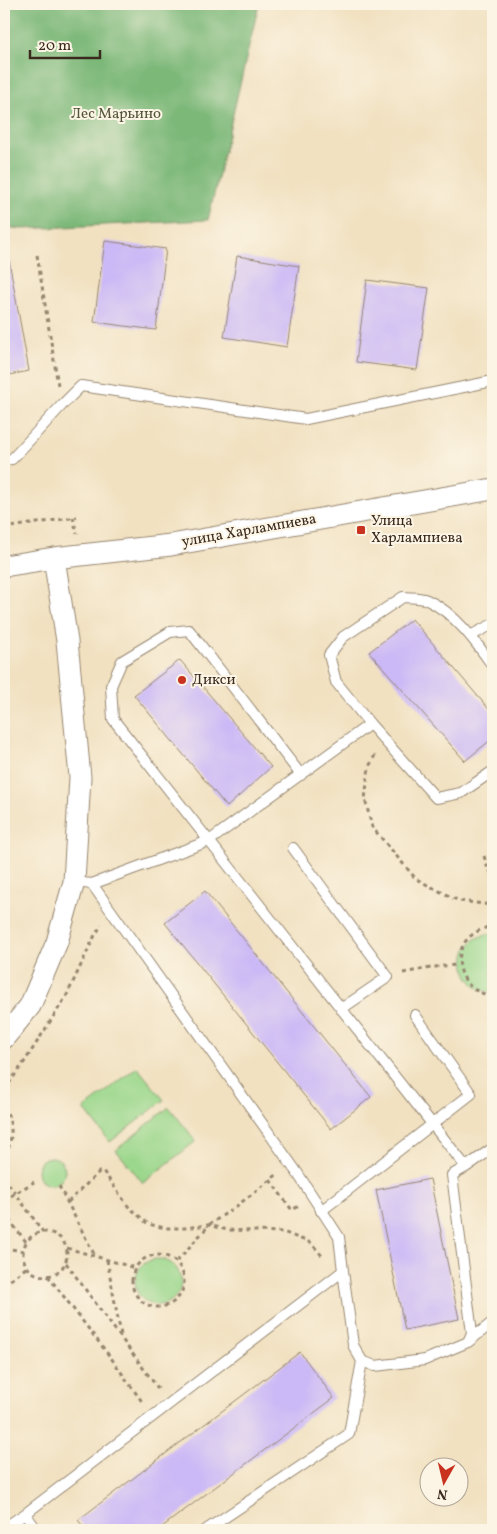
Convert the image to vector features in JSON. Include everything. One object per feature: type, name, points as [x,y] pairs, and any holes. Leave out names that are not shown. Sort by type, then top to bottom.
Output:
[{"type":"street","name":"улица Харлампиева","points":[[4,566],[54,558],[171,545],[493,489]]},
{"type":"street","points":[[4,1038],[30,1006],[83,883],[80,777],[67,641],[54,558]]},
{"type":"lane","points":[[4,460],[12,459],[82,386],[306,419],[493,381]]},
{"type":"lane","points":[[493,666],[453,616],[426,600],[403,597],[343,637],[329,655],[336,682],[370,724],[436,798],[461,793],[493,771]]},
{"type":"lane","points":[[470,636],[493,624]]},
{"type":"lane","points":[[301,775],[189,630],[170,632],[122,661],[111,686],[114,719],[466,1167]]},
{"type":"lane","points":[[206,1530],[349,1434],[362,1361],[353,1345],[339,1237],[291,1164],[112,912],[83,883],[209,841],[370,724]]},
{"type":"lane","points":[[293,848],[388,977],[341,1009]]},
{"type":"lane","points":[[321,1211],[471,1094],[415,1015]]},
{"type":"lane","points":[[468,1342],[472,1333],[452,1175],[492,1150]]},
{"type":"lane","points":[[4,1528],[153,1417],[343,1271]]},
{"type":"lane","points":[[362,1361],[376,1366],[425,1360],[468,1342],[493,1322]]},
{"type":"lane","points":[[25,1514],[37,1530]]},
{"type":"path","points":[[37,255],[62,405]]},
{"type":"path","points":[[4,528],[76,517]]},
{"type":"path","points":[[383,739],[369,767],[365,799],[372,827],[416,879],[459,901],[492,905]]},
{"type":"path","points":[[484,856],[488,868],[493,875]]},
{"type":"path","points":[[493,896],[488,927],[475,932],[466,940],[460,952],[459,965],[463,977],[471,987],[482,994],[493,996]]},
{"type":"path","points":[[4,1090],[67,995],[96,933],[112,912]]},
{"type":"path","points":[[388,977],[441,966],[459,965]]},
{"type":"path","points":[[4,1106],[10,1118],[10,1144],[4,1160]]},
{"type":"path","points":[[4,1149],[10,1144]]},
{"type":"path","points":[[176,1262],[208,1225],[238,1205],[291,1164]]},
{"type":"path","points":[[68,1202],[99,1172],[103,1171],[128,1206],[148,1224],[165,1228],[208,1225],[227,1230],[283,1232],[311,1242],[324,1257],[330,1281]]},
{"type":"path","points":[[4,1177],[43,1232]]},
{"type":"path","points":[[4,1200],[34,1182]]},
{"type":"path","points":[[60,1186],[95,1256]]},
{"type":"path","points":[[4,1213],[27,1243]]},
{"type":"path","points":[[43,1232],[54,1234],[63,1241],[67,1252],[66,1263],[58,1272],[48,1276],[36,1274],[27,1267],[23,1256],[27,1243],[32,1236],[43,1232]]},
{"type":"path","points":[[4,1248],[24,1251]]},
{"type":"path","points":[[66,1248],[135,1268]]},
{"type":"path","points":[[151,1255],[164,1255],[176,1262],[184,1273],[184,1287],[177,1299],[165,1306],[151,1306],[139,1300],[132,1288],[132,1274],[139,1262],[151,1255]]},
{"type":"path","points":[[108,1260],[121,1337]]},
{"type":"path","points":[[66,1263],[170,1404]]},
{"type":"path","points":[[4,1285],[27,1267]]},
{"type":"path","points":[[48,1276],[111,1358],[153,1417]]},
{"type":"green space","name":"Лес Марьино","points":[[4,4],[259,4],[208,220],[22,229],[4,227]]},
{"type":"green space","points":[[486,934],[493,934],[493,992],[484,991],[477,987],[467,974],[465,966],[467,949],[473,941]]},
{"type":"green space","points":[[137,1067],[164,1100],[110,1142],[84,1109]]},
{"type":"green space","points":[[169,1107],[196,1141],[143,1183],[116,1150]]},
{"type":"green space","points":[[51,1157],[61,1161],[65,1171],[61,1181],[51,1185],[41,1181],[37,1171],[41,1161]]},
{"type":"green space","points":[[153,1259],[163,1259],[177,1269],[181,1282],[177,1295],[171,1301],[163,1305],[153,1305],[139,1295],[135,1287],[135,1277],[145,1263]]},
{"type":"building","points":[[105,241],[166,249],[156,330],[94,322]]},
{"type":"building","points":[[8,255],[29,371],[4,376],[4,256]]},
{"type":"building","points":[[237,256],[299,266],[287,347],[224,337]]},
{"type":"building","points":[[367,280],[429,288],[417,370],[356,362]]},
{"type":"building","points":[[412,619],[493,714],[493,738],[465,761],[369,652]]},
{"type":"building","points":[[180,660],[271,767],[227,807],[134,695]]},
{"type":"building","points":[[205,891],[371,1097],[331,1129],[165,923]]},
{"type":"building","points":[[430,1179],[459,1319],[405,1330],[376,1190]]},
{"type":"building","points":[[300,1352],[334,1398],[158,1530],[86,1530],[78,1520]]},
{"type":"place","name":"Улица Харлампиева","points":[[361,530]]},
{"type":"place","name":"Дикси","points":[[182,680]]}]
